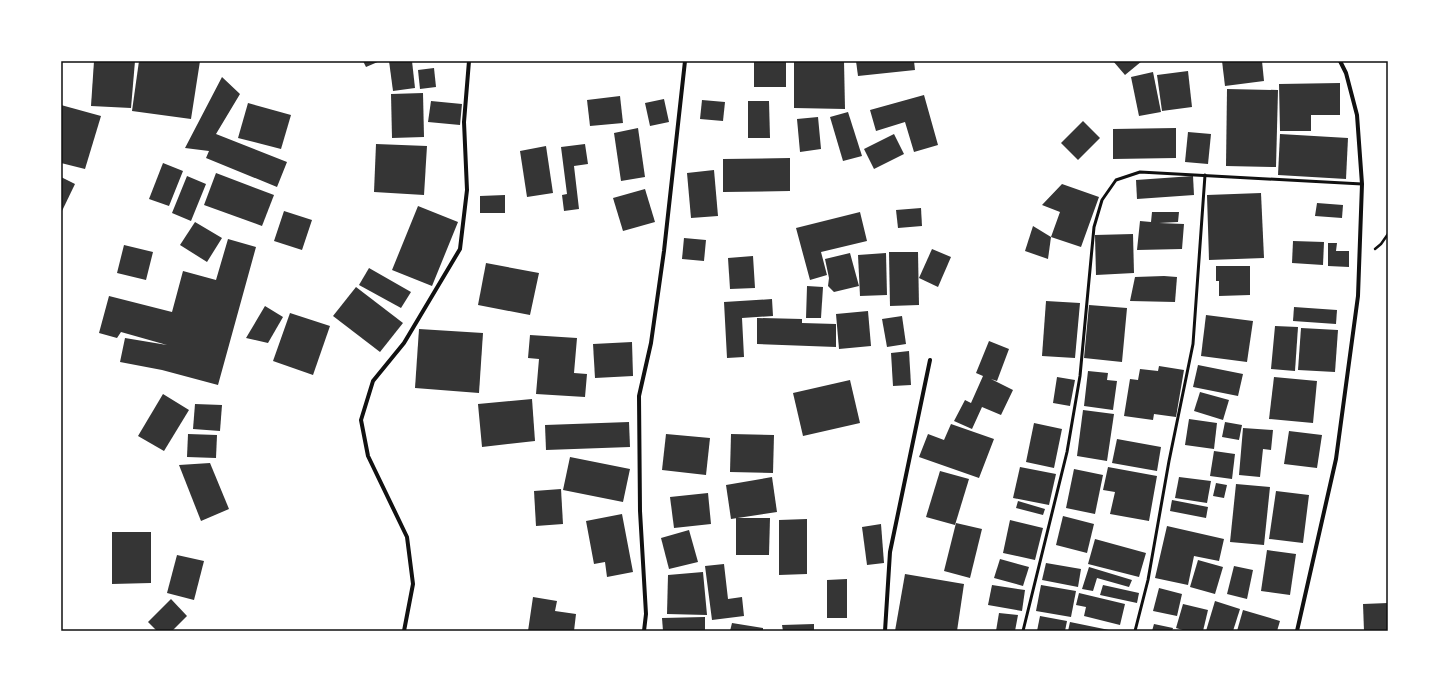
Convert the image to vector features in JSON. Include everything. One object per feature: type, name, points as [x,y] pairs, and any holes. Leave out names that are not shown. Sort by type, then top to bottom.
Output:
[{"type":"street","points":[[404,631],[413,584],[407,537],[368,456],[361,420],[373,381],[404,343],[460,249],[467,190],[464,122],[469,61]]},
{"type":"street","points":[[644,631],[646,614],[640,511],[639,396],[651,343],[664,251],[685,61]]},
{"type":"street","points":[[1297,631],[1336,459],[1358,296],[1362,184],[1357,115],[1346,73],[1340,61]]},
{"type":"street","points":[[885,631],[890,552],[930,360]]},
{"type":"lane","points":[[1023,631],[1067,452],[1080,376],[1094,227],[1102,200],[1116,180],[1140,172],[1362,184]]},
{"type":"lane","points":[[1135,631],[1148,580],[1169,461],[1193,344],[1205,175]]},
{"type":"building","points":[[94,61],[135,61],[131,108],[91,106]]},
{"type":"building","points":[[139,61],[200,61],[191,119],[132,111]]},
{"type":"building","points":[[363,61],[380,61],[366,67]]},
{"type":"building","points":[[389,61],[412,61],[415,88],[393,91]]},
{"type":"building","points":[[754,61],[786,61],[786,87],[754,87]]},
{"type":"building","points":[[794,61],[844,61],[845,109],[794,108]]},
{"type":"building","points":[[856,61],[914,61],[915,70],[858,76]]},
{"type":"building","points":[[1113,61],[1142,61],[1125,75]]},
{"type":"building","points":[[1222,61],[1262,61],[1264,81],[1225,86]]},
{"type":"building","points":[[434,68],[436,87],[420,89],[418,70]]},
{"type":"building","points":[[1188,71],[1192,107],[1162,111],[1157,75]]},
{"type":"building","points":[[1153,72],[1161,112],[1139,116],[1131,77]]},
{"type":"building","points":[[222,77],[240,94],[216,134],[287,162],[277,187],[206,158],[209,151],[185,148]]},
{"type":"building","points":[[1340,83],[1340,115],[1311,115],[1311,131],[1280,131],[1279,84]]},
{"type":"building","points":[[1227,89],[1278,90],[1276,167],[1226,166]]},
{"type":"building","points":[[423,93],[424,137],[392,138],[391,94]]},
{"type":"building","points":[[924,95],[938,145],[914,152],[905,122],[876,131],[870,110]]},
{"type":"building","points":[[620,96],[623,123],[590,126],[587,100]]},
{"type":"building","points":[[664,99],[669,122],[650,126],[645,103]]},
{"type":"building","points":[[702,100],[725,102],[723,121],[700,119]]},
{"type":"building","points":[[431,101],[462,104],[460,125],[428,122]]},
{"type":"building","points":[[748,101],[769,101],[770,138],[748,138]]},
{"type":"building","points":[[248,103],[291,115],[281,149],[238,138]]},
{"type":"building","points":[[61,105],[101,116],[85,169],[61,163]]},
{"type":"building","points":[[848,112],[862,156],[843,161],[830,117]]},
{"type":"building","points":[[818,117],[821,149],[800,152],[797,119]]},
{"type":"building","points":[[1083,121],[1100,138],[1078,160],[1061,143]]},
{"type":"building","points":[[638,128],[645,177],[621,181],[614,133]]},
{"type":"building","points":[[1176,128],[1176,158],[1113,159],[1113,129]]},
{"type":"building","points":[[1188,132],[1211,134],[1208,164],[1185,162]]},
{"type":"building","points":[[894,134],[904,154],[874,169],[864,149]]},
{"type":"building","points":[[1280,134],[1348,138],[1346,179],[1278,175]]},
{"type":"building","points":[[376,144],[427,146],[424,195],[374,192]]},
{"type":"building","points":[[585,144],[588,164],[574,166],[579,209],[564,211],[562,195],[567,194],[561,147]]},
{"type":"building","points":[[546,146],[553,193],[527,197],[520,151]]},
{"type":"building","points":[[790,158],[790,191],[723,192],[723,159]]},
{"type":"building","points":[[163,163],[183,171],[169,206],[149,199]]},
{"type":"building","points":[[714,170],[718,216],[691,218],[687,173]]},
{"type":"building","points":[[216,173],[274,195],[262,226],[204,205]]},
{"type":"building","points":[[187,176],[206,184],[191,221],[172,213]]},
{"type":"building","points":[[1193,176],[1194,195],[1137,199],[1136,180]]},
{"type":"building","points":[[61,177],[75,184],[61,213]]},
{"type":"building","points":[[1062,184],[1099,197],[1081,247],[1051,237],[1060,212],[1042,205]]},
{"type":"building","points":[[645,189],[655,222],[623,231],[613,198]]},
{"type":"building","points":[[1261,193],[1264,258],[1209,260],[1207,195]]},
{"type":"building","points":[[505,195],[505,213],[480,213],[480,196]]},
{"type":"building","points":[[1317,203],[1343,205],[1342,218],[1315,216]]},
{"type":"building","points":[[418,206],[458,222],[432,286],[392,270]]},
{"type":"building","points":[[921,208],[922,226],[898,228],[896,210]]},
{"type":"building","points":[[284,211],[312,220],[302,250],[274,241]]},
{"type":"building","points":[[860,212],[867,241],[821,252],[827,275],[810,280],[796,228]]},
{"type":"building","points":[[1152,212],[1179,212],[1178,222],[1159,223],[1184,224],[1182,249],[1137,250],[1140,221],[1151,222]]},
{"type":"building","points":[[195,222],[222,238],[207,262],[180,245]]},
{"type":"building","points":[[1033,226],[1051,237],[1048,259],[1025,251]]},
{"type":"building","points":[[1133,234],[1134,273],[1096,275],[1095,235]]},
{"type":"building","points":[[684,238],[706,240],[704,261],[682,259]]},
{"type":"building","points":[[228,239],[256,247],[218,385],[162,370],[120,362],[125,338],[167,345],[121,332],[117,338],[99,333],[109,296],[172,312],[183,271],[216,280]]},
{"type":"building","points":[[1293,241],[1324,242],[1323,265],[1292,263]]},
{"type":"building","points":[[1328,243],[1337,243],[1336,251],[1349,251],[1349,267],[1328,266]]},
{"type":"building","points":[[124,245],[153,252],[146,280],[117,273]]},
{"type":"building","points":[[932,249],[951,257],[938,287],[919,278]]},
{"type":"building","points":[[889,252],[918,252],[919,305],[890,306]]},
{"type":"building","points":[[850,253],[859,286],[834,292],[828,286],[829,278],[825,259]]},
{"type":"building","points":[[886,253],[887,295],[860,296],[858,255]]},
{"type":"building","points":[[753,256],[755,288],[730,289],[728,258]]},
{"type":"building","points":[[486,263],[539,273],[530,315],[478,305]]},
{"type":"building","points":[[1216,266],[1250,266],[1250,295],[1219,296],[1219,281],[1216,281]]},
{"type":"building","points":[[369,268],[411,292],[401,308],[359,285]]},
{"type":"building","points":[[1135,277],[1177,277],[1175,302],[1130,301]]},
{"type":"building","points":[[807,286],[823,287],[821,318],[806,318]]},
{"type":"building","points":[[356,287],[403,323],[380,352],[333,316]]},
{"type":"building","points":[[772,299],[773,316],[742,318],[744,357],[727,358],[724,302]]},
{"type":"building","points":[[1046,301],[1080,303],[1075,358],[1042,356]]},
{"type":"building","points":[[1089,305],[1127,308],[1122,362],[1084,358]]},
{"type":"building","points":[[265,306],[283,317],[268,343],[246,338]]},
{"type":"building","points":[[1294,307],[1337,310],[1336,324],[1293,321]]},
{"type":"building","points":[[868,311],[871,346],[839,349],[836,314]]},
{"type":"building","points":[[290,313],[330,326],[313,375],[273,361]]},
{"type":"building","points":[[1206,315],[1253,321],[1247,362],[1201,356]]},
{"type":"building","points":[[902,316],[906,344],[887,347],[882,319]]},
{"type":"building","points":[[757,318],[802,319],[802,323],[836,324],[836,347],[757,344]]},
{"type":"building","points":[[1275,326],[1298,327],[1295,371],[1271,369]]},
{"type":"building","points":[[1301,328],[1338,330],[1335,372],[1298,370]]},
{"type":"building","points":[[419,329],[483,333],[479,393],[415,388]]},
{"type":"building","points":[[530,335],[577,338],[574,373],[587,374],[585,397],[536,394],[539,359],[528,358]]},
{"type":"building","points":[[989,341],[1009,349],[997,381],[991,379],[1013,390],[1001,415],[982,407],[972,429],[954,421],[965,400],[971,403],[983,376],[976,373]]},
{"type":"building","points":[[632,342],[633,376],[595,378],[593,344]]},
{"type":"building","points":[[909,351],[911,385],[893,386],[891,353]]},
{"type":"building","points":[[1198,365],[1243,374],[1238,396],[1193,387]]},
{"type":"building","points":[[1159,366],[1184,370],[1176,417],[1154,414],[1153,420],[1124,416],[1130,379],[1138,380],[1140,369],[1158,371]]},
{"type":"building","points":[[1088,371],[1108,373],[1107,380],[1117,381],[1113,410],[1084,406]]},
{"type":"building","points":[[1057,377],[1075,380],[1070,406],[1053,403]]},
{"type":"building","points":[[1274,377],[1317,381],[1313,423],[1269,419]]},
{"type":"building","points":[[850,380],[860,423],[803,436],[793,393]]},
{"type":"building","points":[[1200,392],[1229,400],[1223,420],[1194,411]]},
{"type":"building","points":[[163,394],[189,410],[164,451],[138,436]]},
{"type":"building","points":[[532,399],[535,441],[482,447],[478,404]]},
{"type":"building","points":[[195,404],[222,405],[220,431],[193,429]]},
{"type":"building","points":[[1083,410],[1114,414],[1107,461],[1077,456]]},
{"type":"building","points":[[1189,419],[1217,423],[1214,449],[1185,445]]},
{"type":"building","points":[[629,422],[630,447],[546,450],[545,425]]},
{"type":"building","points":[[1225,422],[1242,425],[1239,440],[1222,437]]},
{"type":"building","points":[[1034,423],[1062,429],[1054,468],[1026,462]]},
{"type":"building","points":[[951,424],[994,439],[979,478],[919,457],[928,434],[944,440]]},
{"type":"building","points":[[1243,428],[1273,430],[1271,450],[1263,449],[1260,477],[1239,475]]},
{"type":"building","points":[[1289,431],[1322,435],[1317,468],[1284,464]]},
{"type":"building","points":[[188,434],[217,435],[216,458],[187,457]]},
{"type":"building","points":[[666,434],[710,438],[706,475],[662,470]]},
{"type":"building","points":[[731,434],[774,435],[773,473],[730,472]]},
{"type":"building","points":[[1117,439],[1161,447],[1157,471],[1112,463]]},
{"type":"building","points":[[1214,451],[1235,454],[1232,479],[1210,476]]},
{"type":"building","points":[[570,457],[630,469],[623,502],[563,490]]},
{"type":"building","points":[[210,463],[229,509],[201,521],[179,465]]},
{"type":"building","points":[[1020,467],[1056,474],[1049,505],[1013,498]]},
{"type":"building","points":[[1108,467],[1157,476],[1149,521],[1110,514],[1115,492],[1103,490]]},
{"type":"building","points":[[1074,469],[1103,475],[1095,514],[1066,508]]},
{"type":"building","points":[[940,471],[969,479],[955,525],[926,517]]},
{"type":"building","points":[[772,477],[777,512],[731,519],[726,485]]},
{"type":"building","points":[[1179,477],[1211,481],[1207,503],[1175,498]]},
{"type":"building","points":[[1216,483],[1227,485],[1224,498],[1213,496]]},
{"type":"building","points":[[1236,484],[1270,487],[1264,545],[1230,542]]},
{"type":"building","points":[[561,489],[563,524],[536,526],[534,491]]},
{"type":"building","points":[[1276,491],[1309,495],[1303,543],[1269,539]]},
{"type":"building","points":[[708,493],[711,524],[674,528],[670,497]]},
{"type":"building","points":[[1172,500],[1208,507],[1206,518],[1170,511]]},
{"type":"building","points":[[1018,501],[1045,509],[1043,515],[1016,508]]},
{"type":"building","points":[[622,514],[633,572],[607,577],[605,562],[594,564],[586,521]]},
{"type":"building","points":[[1063,516],[1094,524],[1087,553],[1056,545]]},
{"type":"building","points":[[736,518],[770,518],[769,555],[736,555]]},
{"type":"building","points":[[807,519],[807,574],[779,575],[779,520]]},
{"type":"building","points":[[1010,520],[1043,528],[1035,560],[1003,553]]},
{"type":"building","points":[[956,523],[982,529],[970,578],[944,571]]},
{"type":"building","points":[[881,524],[884,563],[867,565],[862,527]]},
{"type":"building","points":[[1167,526],[1224,539],[1219,561],[1194,556],[1188,585],[1155,578]]},
{"type":"building","points":[[689,530],[698,562],[669,569],[661,538]]},
{"type":"building","points":[[112,532],[151,532],[151,583],[112,584]]},
{"type":"building","points":[[1095,539],[1146,553],[1139,577],[1088,564]]},
{"type":"building","points":[[1267,550],[1296,554],[1290,595],[1261,591]]},
{"type":"building","points":[[177,555],[204,561],[194,600],[167,593]]},
{"type":"building","points":[[1000,559],[1029,567],[1023,586],[994,578]]},
{"type":"building","points":[[1198,560],[1223,567],[1215,594],[1190,587]]},
{"type":"building","points":[[1046,563],[1081,569],[1078,587],[1042,580]]},
{"type":"building","points":[[724,564],[728,599],[742,597],[744,616],[712,620],[705,566]]},
{"type":"building","points":[[1234,566],[1253,570],[1247,599],[1227,594]]},
{"type":"building","points":[[1089,567],[1132,580],[1129,587],[1097,578],[1093,591],[1082,589]]},
{"type":"building","points":[[703,572],[707,615],[667,614],[668,575]]},
{"type":"building","points":[[905,574],[964,584],[957,631],[895,631]]},
{"type":"building","points":[[847,579],[847,618],[827,618],[827,580]]},
{"type":"building","points":[[992,585],[1025,590],[1022,611],[988,605]]},
{"type":"building","points":[[1041,585],[1076,591],[1071,617],[1036,611]]},
{"type":"building","points":[[1103,585],[1139,593],[1137,603],[1100,595]]},
{"type":"building","points":[[1159,588],[1182,594],[1177,616],[1153,611]]},
{"type":"building","points":[[1079,593],[1125,604],[1120,625],[1084,616],[1086,607],[1076,605]]},
{"type":"building","points":[[533,597],[557,601],[555,611],[576,614],[574,631],[528,631]]},
{"type":"building","points":[[171,599],[187,616],[172,631],[157,631],[148,622]]},
{"type":"building","points":[[1215,601],[1240,609],[1233,631],[1206,631]]},
{"type":"building","points":[[1388,603],[1388,631],[1364,631],[1363,604]]},
{"type":"building","points":[[1183,604],[1208,610],[1203,631],[1186,631],[1176,628]]},
{"type":"building","points":[[1243,610],[1280,621],[1277,631],[1237,631]]},
{"type":"building","points":[[999,613],[1018,615],[1015,631],[996,631]]},
{"type":"building","points":[[1040,616],[1067,621],[1065,631],[1037,631]]},
{"type":"building","points":[[705,617],[705,631],[663,631],[662,618]]},
{"type":"building","points":[[1070,622],[1109,630],[1068,631]]},
{"type":"building","points":[[732,623],[763,628],[763,631],[730,631]]},
{"type":"building","points":[[814,624],[814,631],[783,631],[782,625]]},
{"type":"building","points":[[1154,624],[1173,628],[1172,631],[1152,631]]}]
